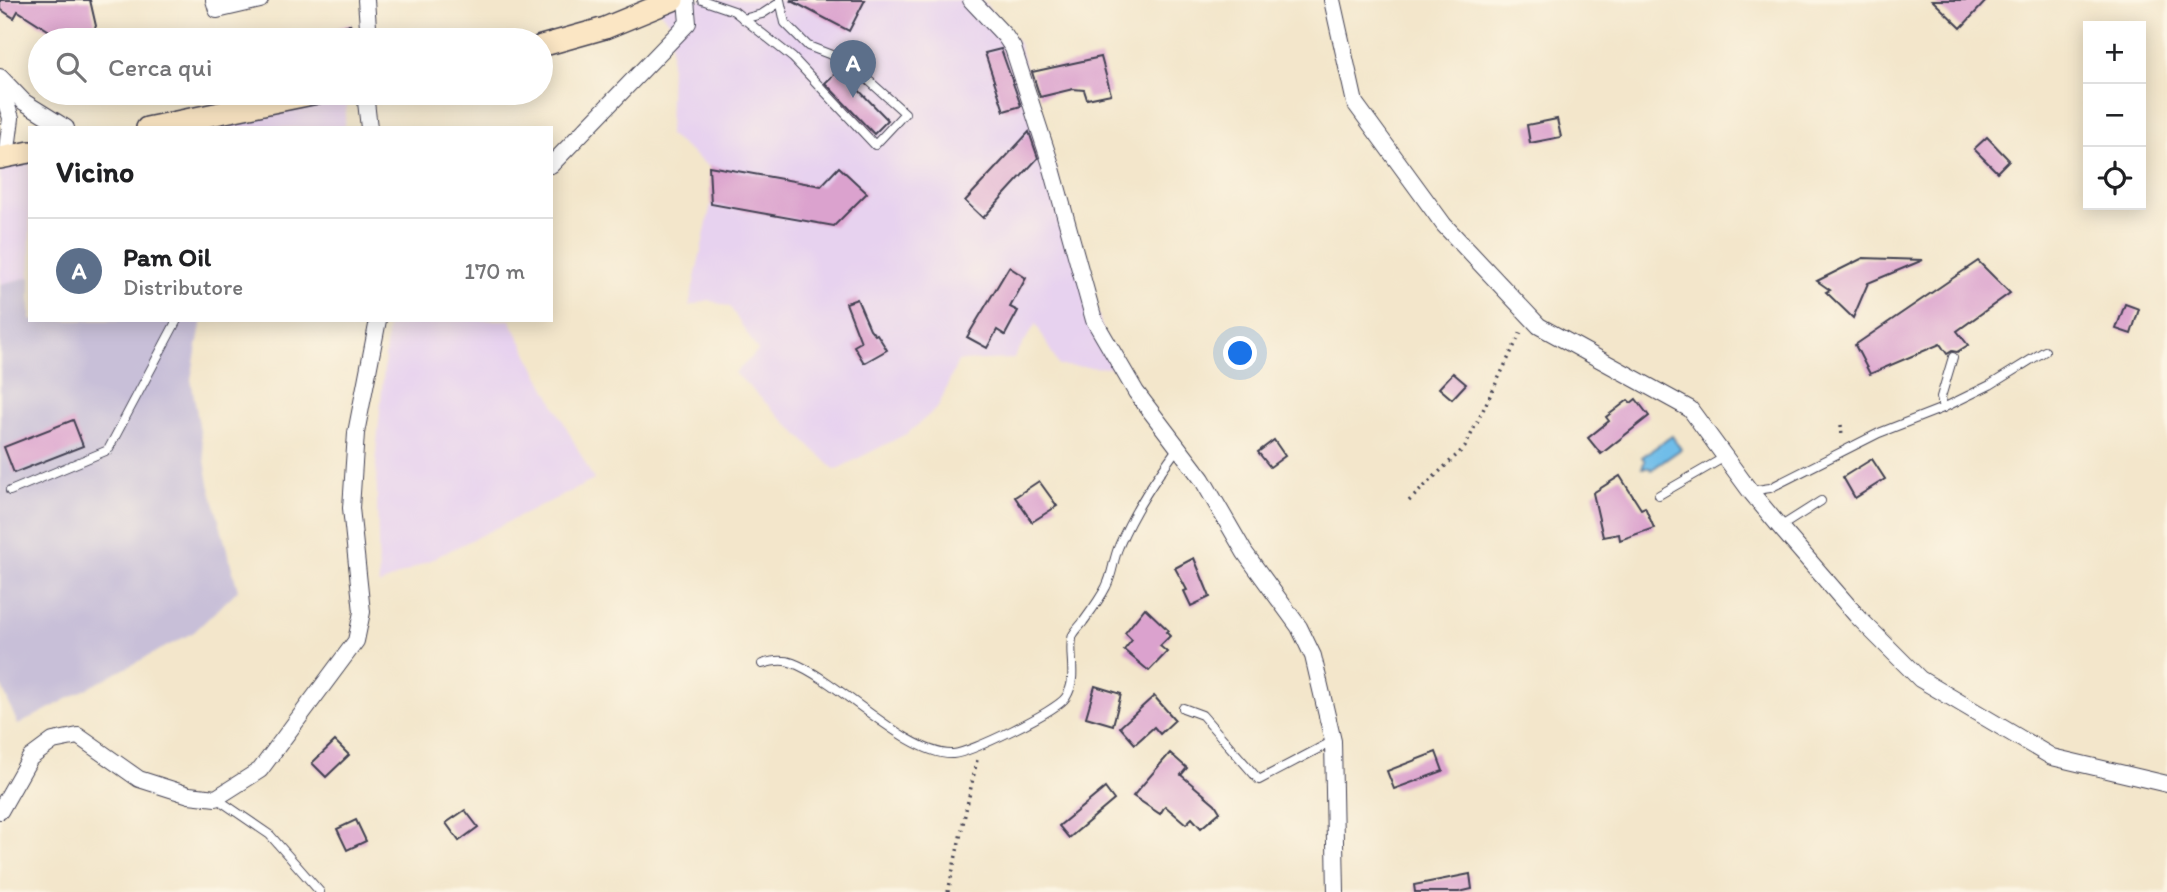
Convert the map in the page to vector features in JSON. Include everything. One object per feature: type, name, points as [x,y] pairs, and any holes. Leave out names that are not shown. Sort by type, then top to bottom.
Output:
[{"type":"main road","points":[[553,43],[605,28],[673,0]]},
{"type":"main road","points":[[176,125],[264,105]]},
{"type":"main road","points":[[2,152],[28,152]]},
{"type":"street","points":[[214,0],[217,10],[260,0]]},
{"type":"street","points":[[366,0],[368,28]]},
{"type":"street","points":[[553,163],[688,23],[686,0]]},
{"type":"street","points":[[971,0],[1013,48],[1051,165],[1094,320],[1136,392],[1202,479],[1245,553],[1299,627],[1313,656],[1333,740],[1336,892]]},
{"type":"street","points":[[1332,0],[1355,103],[1444,225],[1539,326],[1690,409],[1780,527],[1857,616],[1920,679],[2052,757],[2167,783]]},
{"type":"street","points":[[0,77],[28,105]]},
{"type":"street","points":[[0,86],[11,117],[2,152]]},
{"type":"street","points":[[29,105],[62,126]]},
{"type":"street","points":[[366,105],[369,126]]},
{"type":"street","points":[[0,811],[30,758],[53,741],[78,736],[139,779],[189,795],[216,798],[260,770],[356,640],[362,612],[351,508],[356,433],[378,322]]},
{"type":"lane","points":[[702,0],[734,12],[793,58],[874,145],[905,113],[847,61],[808,46],[785,23],[780,2],[762,14],[743,19]]},
{"type":"lane","points":[[10,491],[108,450],[176,322]]},
{"type":"lane","points":[[1750,491],[1776,486],[1879,433],[1943,408],[1990,385],[2045,351]]},
{"type":"lane","points":[[1943,408],[1941,397],[1953,357]]},
{"type":"lane","points":[[762,664],[774,661],[792,662],[835,688],[890,727],[934,751],[950,754],[967,752],[1029,722],[1065,699],[1073,668],[1073,635],[1108,584],[1118,548],[1151,484],[1179,446]]},
{"type":"lane","points":[[1659,495],[1726,457]]},
{"type":"lane","points":[[1780,527],[1821,501]]},
{"type":"lane","points":[[1183,708],[1202,715],[1259,780],[1333,740]]},
{"type":"lane","points":[[216,798],[270,835],[320,892]]},
{"type":"path","points":[[1409,501],[1465,447],[1529,316]]},
{"type":"path","points":[[948,892],[975,764],[982,745]]},
{"type":"shaded area","points":[[649,0],[982,0],[1018,42],[1114,368],[1059,366],[1036,324],[1013,359],[958,361],[938,407],[908,433],[835,470],[735,373],[758,351],[730,307],[708,300],[689,306],[711,204],[709,167],[669,135],[672,24]]},
{"type":"shaded area","points":[[304,105],[347,105],[344,126],[202,126]]},
{"type":"shaded area","points":[[28,161],[28,277],[0,284],[0,167]]},
{"type":"shaded area","points":[[28,277],[28,322],[202,322],[191,379],[209,484],[238,590],[194,632],[18,725],[0,682],[0,284]]},
{"type":"shaded area","points":[[511,322],[594,480],[379,585],[376,454],[388,324]]},
{"type":"water","points":[[1672,436],[1681,449],[1651,470],[1642,468],[1645,461],[1642,457]]},
{"type":"building","points":[[0,0],[90,0],[96,26],[45,28],[18,11],[14,18],[0,9]]},
{"type":"building","points":[[790,0],[865,0],[849,31]]},
{"type":"building","points":[[1932,0],[1987,0],[1961,28]]},
{"type":"building","points":[[1001,49],[1021,106],[1004,111],[985,53]]},
{"type":"building","points":[[1101,57],[1111,94],[1087,99],[1084,90],[1073,89],[1040,97],[1032,72]]},
{"type":"building","points":[[839,70],[888,120],[874,134],[825,83]]},
{"type":"building","points":[[1557,119],[1561,137],[1530,143],[1527,125]]},
{"type":"building","points":[[1029,132],[1038,158],[983,218],[965,201]]},
{"type":"building","points":[[1987,137],[2009,160],[1997,172],[1974,149]]},
{"type":"building","points":[[709,166],[821,186],[839,167],[867,193],[834,226],[711,204]]},
{"type":"building","points":[[1863,258],[1923,260],[1868,283],[1853,318],[1826,292],[1830,290],[1817,281]]},
{"type":"building","points":[[1978,261],[2010,293],[1957,331],[1968,345],[1957,352],[1947,354],[1940,344],[1870,374],[1855,345]]},
{"type":"building","points":[[1009,267],[1026,278],[1010,307],[1018,311],[1005,335],[997,330],[987,348],[967,337]]},
{"type":"building","points":[[857,299],[870,329],[877,334],[887,350],[864,363],[854,346],[861,342],[846,303]]},
{"type":"building","points":[[2125,304],[2139,309],[2131,334],[2116,329]]},
{"type":"building","points":[[1453,373],[1466,384],[1452,399],[1439,388]]},
{"type":"building","points":[[1636,399],[1649,416],[1601,454],[1588,438],[1609,421],[1606,417],[1628,400],[1631,403]]},
{"type":"building","points":[[73,420],[83,446],[14,473],[4,447]]},
{"type":"building","points":[[1274,440],[1285,456],[1270,467],[1258,452]]},
{"type":"building","points":[[1872,459],[1885,479],[1855,498],[1843,477]]},
{"type":"building","points":[[1620,476],[1641,509],[1645,507],[1654,528],[1620,540],[1619,534],[1603,537],[1593,493]]},
{"type":"building","points":[[1039,481],[1057,506],[1032,522],[1015,497]]},
{"type":"building","points":[[1194,558],[1210,597],[1191,606],[1184,591],[1187,590],[1175,568]]},
{"type":"building","points":[[1145,608],[1168,630],[1166,632],[1170,636],[1160,646],[1167,652],[1149,671],[1124,650],[1132,640],[1125,633]]},
{"type":"building","points":[[1095,686],[1121,694],[1113,725],[1086,717]]},
{"type":"building","points":[[1154,696],[1175,720],[1160,734],[1154,727],[1135,744],[1120,727]]},
{"type":"building","points":[[335,741],[349,755],[326,777],[312,763]]},
{"type":"building","points":[[1436,752],[1443,771],[1394,789],[1387,771]]},
{"type":"building","points":[[1170,753],[1187,768],[1181,775],[1215,804],[1220,812],[1201,828],[1192,818],[1186,824],[1165,806],[1160,814],[1133,796]]},
{"type":"building","points":[[1105,788],[1114,800],[1069,838],[1059,826]]},
{"type":"building","points":[[465,810],[478,827],[459,841],[446,823]]},
{"type":"building","points":[[356,820],[366,841],[347,850],[337,829]]},
{"type":"building","points":[[1470,874],[1472,889],[1459,892],[1415,892],[1414,885]]},
{"type":"place","name":"Pam Oil","points":[[853,98]]}]
